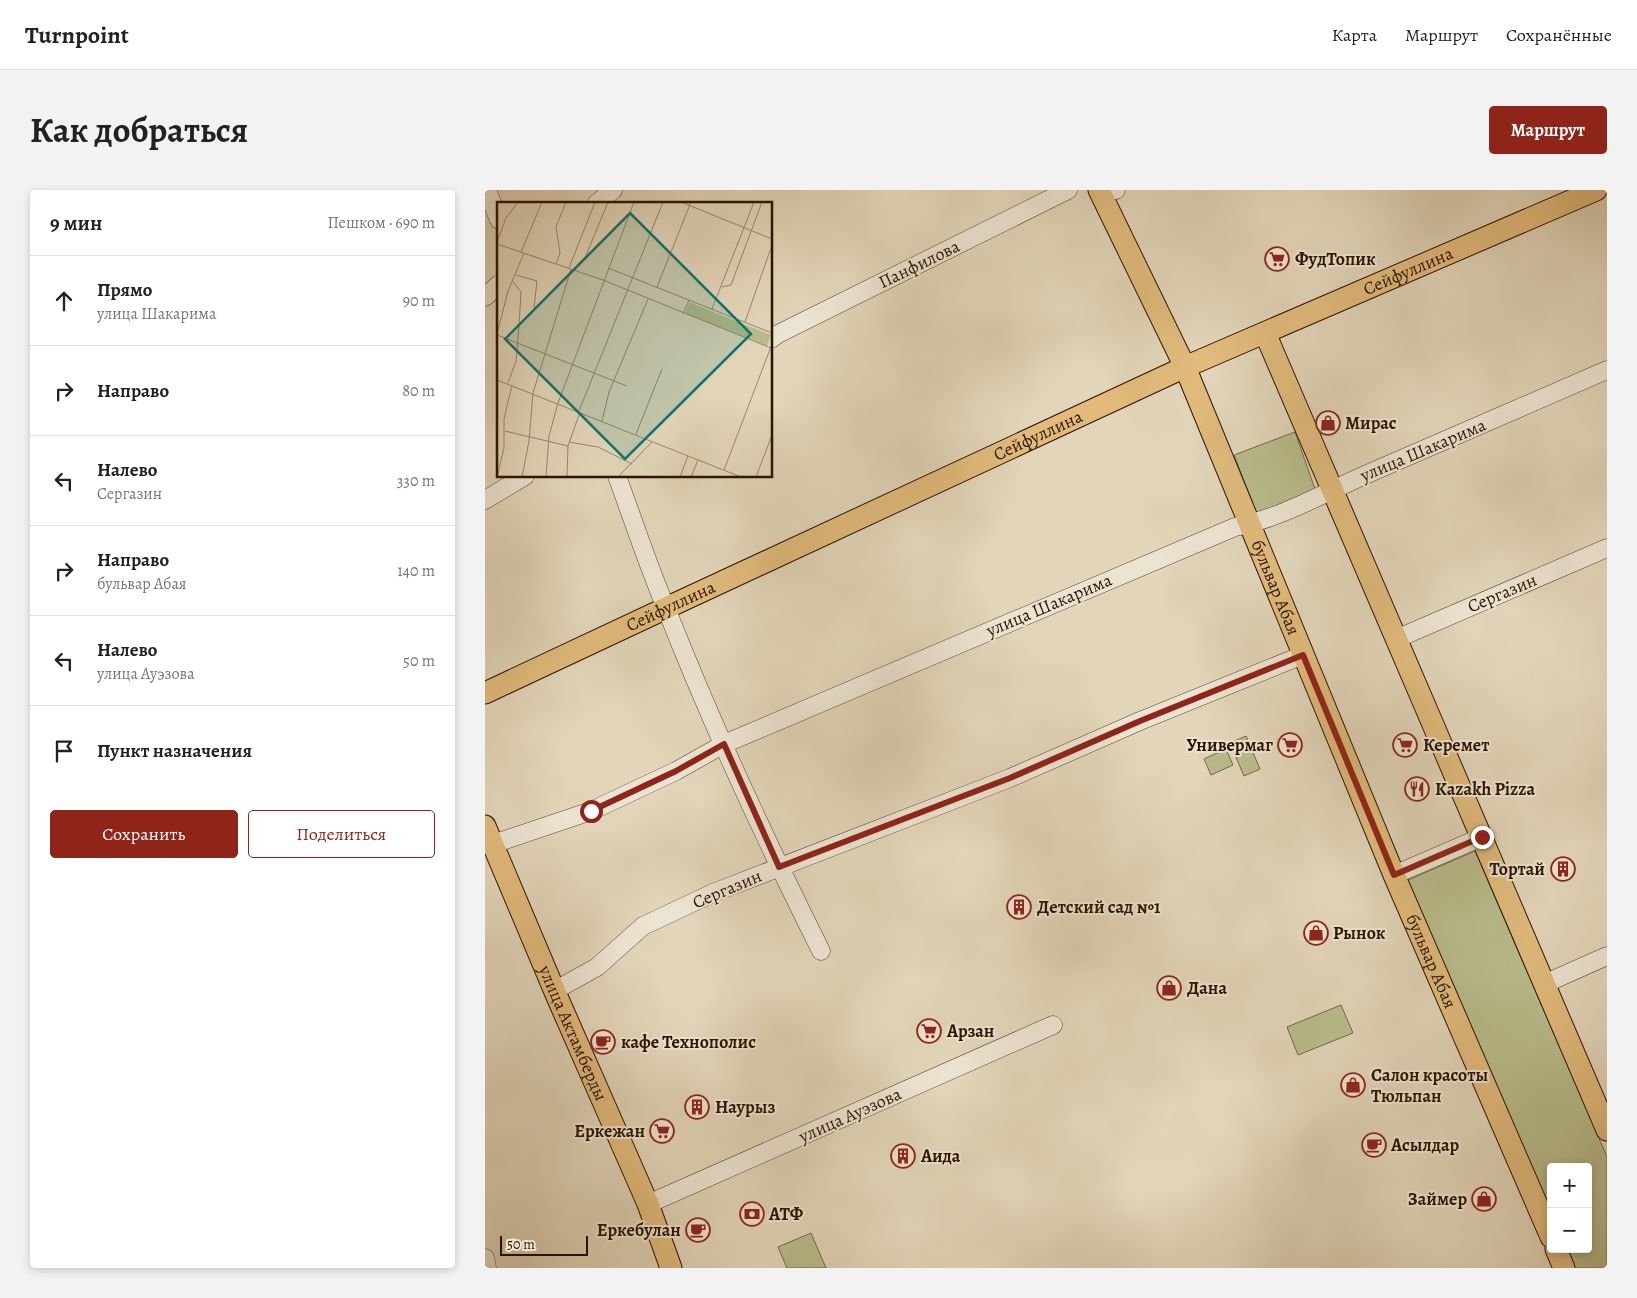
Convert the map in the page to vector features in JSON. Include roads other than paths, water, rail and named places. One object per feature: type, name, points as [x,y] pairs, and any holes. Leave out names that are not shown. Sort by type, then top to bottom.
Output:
[{"type":"main road","name":"бульвар Абая","points":[[1105,190],[1185,367],[1394,875],[1547,1228]]},
{"type":"main road","name":"Сейфуллина","points":[[485,693],[1185,367],[1596,190]]},
{"type":"main road","points":[[1265,333],[1607,1130]]},
{"type":"main road","name":"улица Актамберды","points":[[490,846],[648,1204],[671,1268]]},
{"type":"main road","points":[[1558,1253],[1564,1268]]},
{"type":"street","points":[[487,190],[497,215]]},
{"type":"street","points":[[599,202],[613,190]]},
{"type":"street","name":"Панфилова","points":[[773,338],[1068,190]]},
{"type":"street","points":[[485,297],[497,286]]},
{"type":"street","name":"улица Шакарима","points":[[490,846],[591,811],[676,771],[724,744],[1235,527],[1287,512],[1333,489],[1607,370]]},
{"type":"street","points":[[485,500],[522,478]]},
{"type":"street","points":[[618,478],[665,608],[779,867],[821,951]]},
{"type":"street","name":"Сергазин","points":[[1396,639],[1607,548]]},
{"type":"street","name":"Сергазин","points":[[554,991],[597,967],[643,926],[713,893],[1010,778],[1140,721],[1303,655]]},
{"type":"street","points":[[1394,875],[1482,837]]},
{"type":"street","points":[[1544,984],[1607,956]]},
{"type":"street","name":"улица Ауэзова","points":[[648,1204],[1053,1025]]},
{"type":"street","points":[[485,1258],[487,1268]]},
{"type":"place","name":"ФудТопик","points":[[1277,259]]},
{"type":"place","name":"Мирас","points":[[1328,423]]},
{"type":"place","name":"Универмаг","points":[[1290,745]]},
{"type":"place","name":"Керемет","points":[[1405,745]]},
{"type":"place","name":"Kazakh Pizza","points":[[1417,789]]},
{"type":"place","name":"Тортай","points":[[1563,869]]},
{"type":"place","name":"Детский сад №1","points":[[1019,907]]},
{"type":"place","name":"Рынок","points":[[1316,933]]},
{"type":"place","name":"Дана","points":[[1169,988]]},
{"type":"place","name":"Арзан","points":[[929,1031]]},
{"type":"place","name":"кафе Технополис","points":[[603,1042]]},
{"type":"place","name":"Салон красоты Тюльпан","points":[[1353,1085]]},
{"type":"place","name":"Наурыз","points":[[697,1107]]},
{"type":"place","name":"Еркежан","points":[[662,1131]]},
{"type":"place","name":"Асылдар","points":[[1374,1145]]},
{"type":"place","name":"Аида","points":[[903,1156]]},
{"type":"place","name":"Займер","points":[[1484,1199]]},
{"type":"place","name":"АТФ","points":[[752,1214]]},
{"type":"place","name":"Еркебулан","points":[[698,1230]]}]
